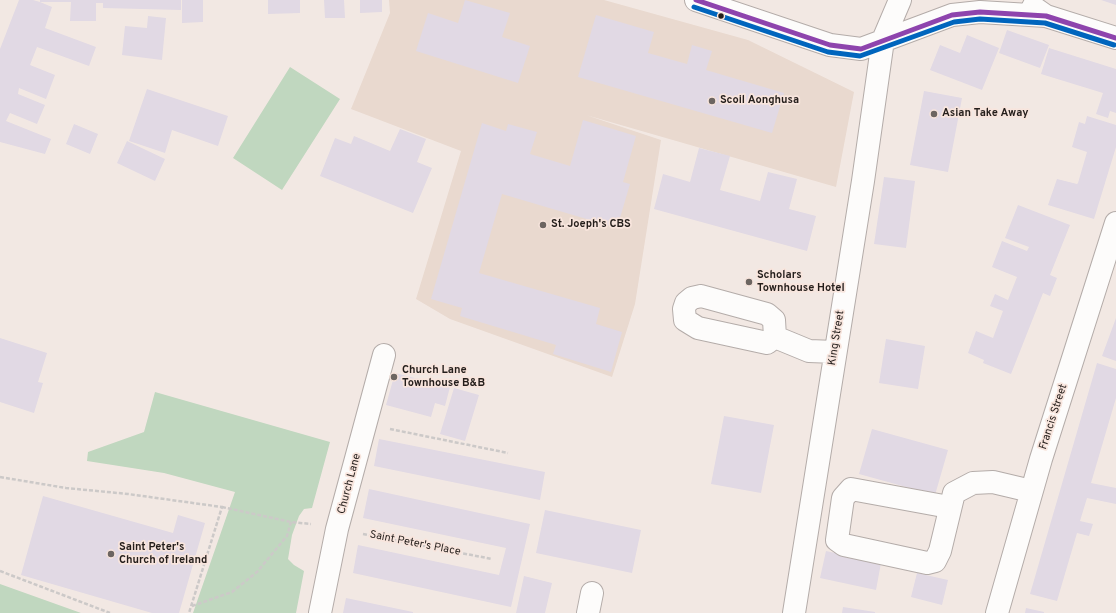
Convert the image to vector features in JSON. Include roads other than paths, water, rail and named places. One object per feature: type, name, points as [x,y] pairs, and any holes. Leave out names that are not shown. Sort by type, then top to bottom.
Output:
[{"type":"street","points":[[696,0],[830,45],[861,49],[956,8],[980,12],[1046,16],[1116,38]]},
{"type":"street","name":"King Street","points":[[794,613],[863,181],[883,40],[900,0]]},
{"type":"street","points":[[1022,0],[1046,16]]},
{"type":"street","name":"Francis Street","points":[[997,613],[1031,491],[1116,223]]},
{"type":"street","points":[[775,337],[809,351],[835,352]]},
{"type":"street","name":"Church Lane","points":[[320,613],[337,529],[384,355]]},
{"type":"street","points":[[949,507],[852,489],[843,498],[837,540],[844,545],[927,563],[935,561],[940,551],[949,507],[954,493],[973,483],[993,482],[1031,491]]},
{"type":"place","name":"Scoil Aonghusa","points":[[712,101]]},
{"type":"place","name":"Asian Take Away","points":[[934,114]]},
{"type":"place","name":"St. Joeph's CBS","points":[[543,225]]},
{"type":"place","name":"Scholars Townhouse Hotel","points":[[749,282]]},
{"type":"place","name":"Church Lane Townhouse B&B","points":[[394,377]]},
{"type":"place","name":"Saint Peter's Church of Ireland","points":[[111,554]]}]
